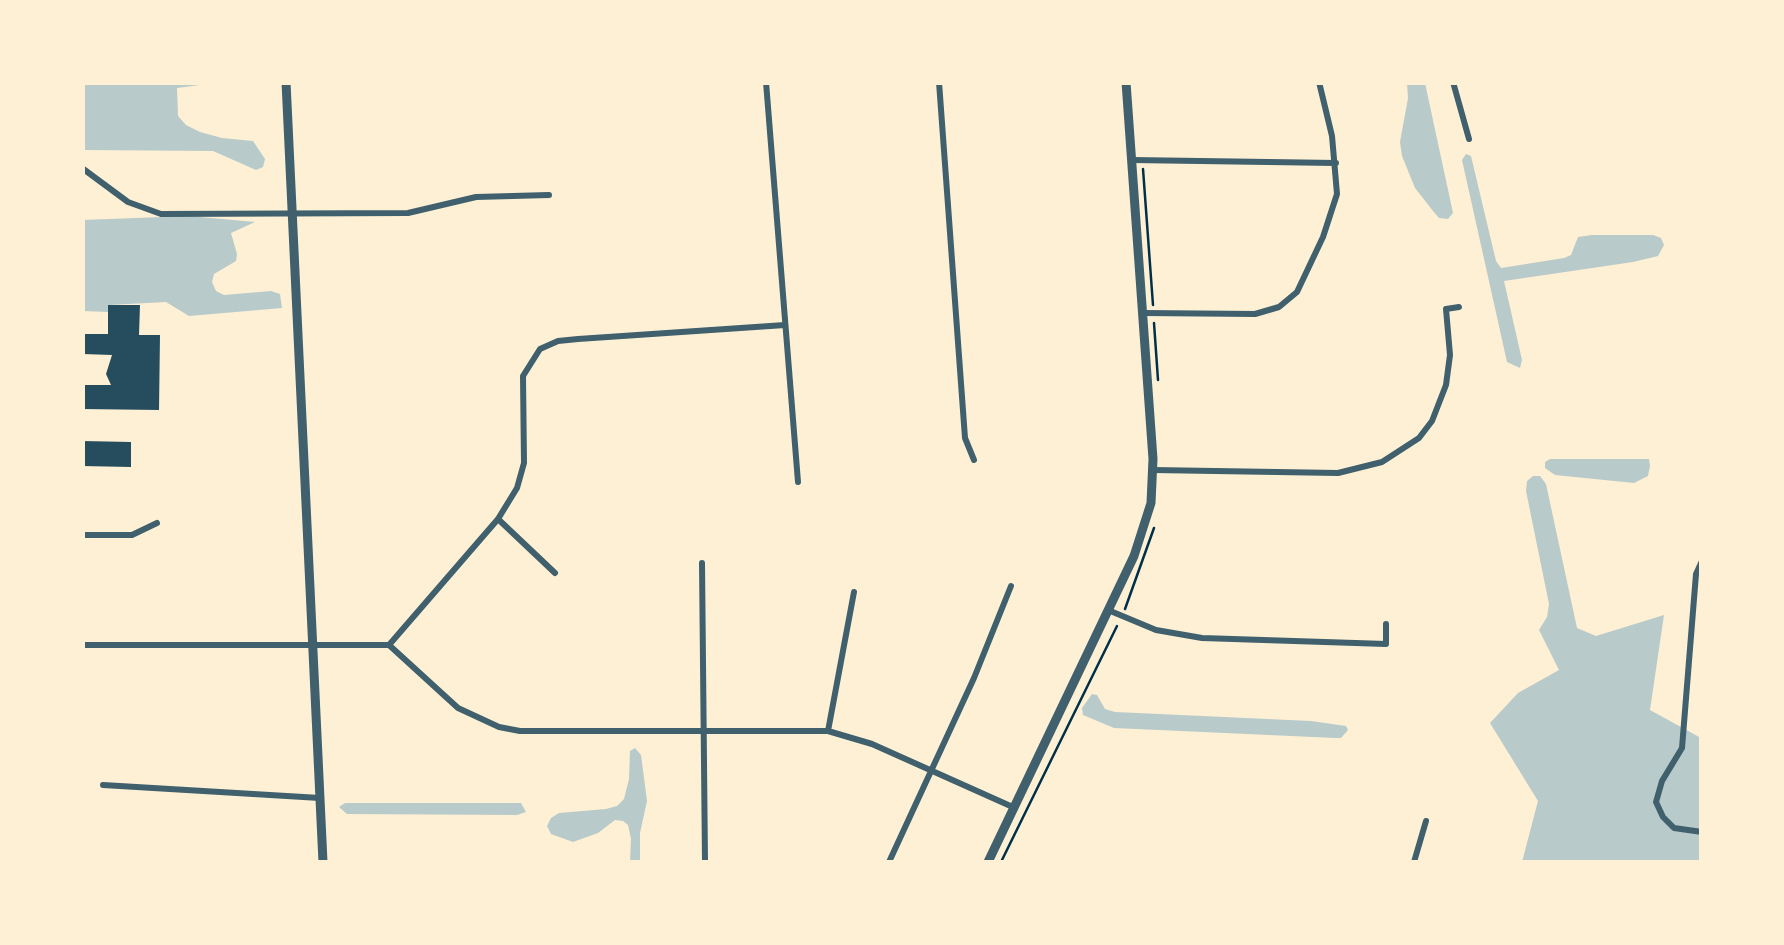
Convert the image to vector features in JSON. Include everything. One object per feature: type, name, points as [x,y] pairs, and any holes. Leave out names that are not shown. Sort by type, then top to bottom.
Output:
[{"type":"street","points":[[286,82],[323,862]]},
{"type":"street","points":[[766,82],[798,482]]},
{"type":"street","points":[[938,82],[965,438],[974,460]]},
{"type":"street","points":[[988,862],[1145,529],[1153,470],[1126,82]]},
{"type":"street","points":[[1142,314],[1256,314],[1288,301],[1297,292],[1312,264],[1337,194],[1336,163],[1319,82]]},
{"type":"street","points":[[1453,82],[1470,139]]},
{"type":"street","points":[[1132,160],[1336,163]]},
{"type":"street","points":[[82,168],[128,202],[152,212],[408,213],[476,197],[549,195]]},
{"type":"street","points":[[1153,470],[1338,473],[1382,462],[1419,438],[1432,421],[1448,370],[1446,309],[1458,307]]},
{"type":"street","points":[[389,645],[498,518],[522,476],[522,387],[527,366],[540,349],[558,341],[578,339],[785,326]]},
{"type":"street","points":[[498,518],[555,573]]},
{"type":"street","points":[[82,535],[132,535],[158,523]]},
{"type":"street","points":[[1702,561],[1696,574],[1682,748],[1662,781],[1656,802],[1662,817],[1674,828],[1702,832]]},
{"type":"street","points":[[702,563],[705,862]]},
{"type":"street","points":[[890,862],[933,772],[1011,586]]},
{"type":"street","points":[[828,731],[854,592]]},
{"type":"street","points":[[1108,610],[1156,630],[1202,638],[1386,644],[1386,624]]},
{"type":"street","points":[[82,645],[389,645],[458,708],[498,727],[828,731],[872,744],[1015,808]]},
{"type":"street","points":[[102,785],[320,798]]},
{"type":"street","points":[[1414,862],[1426,821]]},
{"type":"path","points":[[1001,862],[1122,615]]},
{"type":"shaded area","points":[[222,82],[177,88],[178,116],[200,132],[253,141],[265,159],[263,167],[256,170],[213,151],[83,150],[83,83]]},
{"type":"shaded area","points":[[1407,83],[1425,83],[1453,213],[1448,219],[1439,218],[1415,188],[1402,156]]},
{"type":"shaded area","points":[[1466,154],[1471,156],[1496,261],[1501,268],[1564,258],[1571,255],[1578,237],[1592,235],[1653,235],[1661,238],[1664,245],[1658,256],[1633,262],[1504,281],[1522,360],[1520,368],[1507,362],[1462,160]]},
{"type":"shaded area","points":[[189,216],[255,222],[231,233],[236,261],[214,274],[212,282],[216,291],[224,295],[271,291],[280,294],[282,308],[189,316],[166,302],[109,305],[108,312],[83,311],[82,220]]},
{"type":"shaded area","points":[[1550,459],[1649,459],[1650,466],[1648,476],[1634,483],[1555,475],[1545,468]]},
{"type":"shaded area","points":[[1540,476],[1546,484],[1577,628],[1596,636],[1664,615],[1650,710],[1701,738],[1701,862],[1522,862],[1538,801],[1490,723],[1518,693],[1559,670],[1539,630],[1549,604],[1526,491],[1527,481]]},
{"type":"shaded area","points":[[1092,694],[1097,695],[1105,709],[1115,712],[1311,721],[1346,726],[1348,730],[1341,738],[1335,738],[1114,728],[1083,715],[1082,708]]},
{"type":"shaded area","points":[[635,748],[641,755],[647,801],[640,833],[640,862],[630,862],[631,839],[623,821],[615,820],[598,833],[573,842],[551,834],[547,826],[559,813],[606,809],[624,799],[630,751]]},
{"type":"shaded area","points":[[345,803],[521,803],[526,812],[347,814],[339,807]]},
{"type":"building","points":[[108,305],[140,305],[139,335],[160,335],[159,410],[82,409],[82,385],[111,385],[106,374],[112,355],[82,354],[82,334],[108,334]]},
{"type":"building","points":[[82,441],[131,442],[131,467],[82,466]]}]
